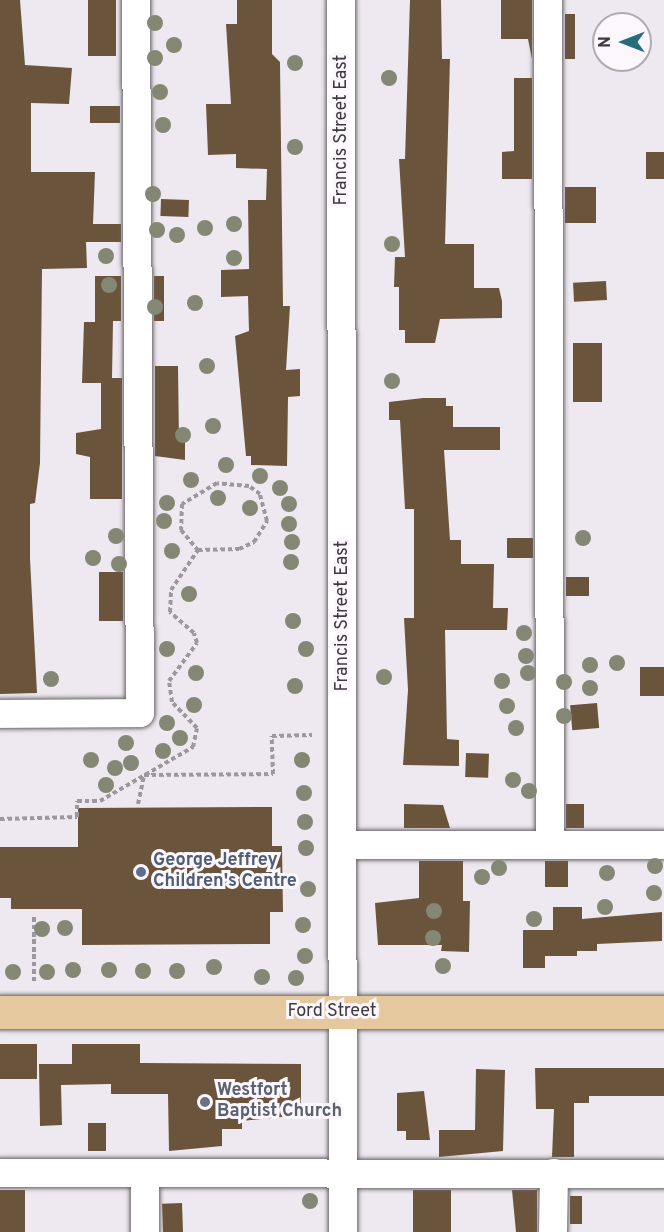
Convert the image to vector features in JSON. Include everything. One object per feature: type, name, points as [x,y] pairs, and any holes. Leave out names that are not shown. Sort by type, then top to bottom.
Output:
[{"type":"main road","name":"Ford Street","points":[[0,1012],[664,1012]]},
{"type":"street","points":[[0,714],[140,713],[136,0]]},
{"type":"street","name":"Francis Street East","points":[[341,0],[343,1232]]},
{"type":"street","points":[[548,0],[550,845]]},
{"type":"street","points":[[344,845],[664,845]]},
{"type":"street","points":[[0,1173],[664,1174]]},
{"type":"street","points":[[145,1173],[145,1232]]},
{"type":"street","points":[[553,1232],[554,1173]]},
{"type":"path","points":[[217,483],[249,486],[260,494],[267,521],[254,542],[239,549],[198,550],[181,530],[182,504],[217,483]]},
{"type":"path","points":[[138,804],[144,776],[273,774],[272,736],[312,735]]},
{"type":"path","points":[[34,916],[34,983]]},
{"type":"building","points":[[0,0],[20,0],[25,65],[72,68],[69,104],[31,103],[31,172],[95,172],[93,224],[121,224],[121,242],[86,242],[87,268],[42,269],[40,463],[35,503],[30,504],[30,559],[37,693],[0,694]]},
{"type":"building","points":[[88,0],[116,0],[116,56],[88,56]]},
{"type":"building","points":[[237,0],[272,0],[272,54],[280,62],[283,306],[290,306],[286,370],[300,369],[300,396],[288,397],[287,466],[251,465],[251,456],[246,456],[235,336],[249,331],[248,296],[221,297],[221,270],[249,269],[248,200],[266,200],[267,169],[236,168],[236,154],[208,155],[206,104],[231,104],[226,24],[237,24]]},
{"type":"building","points":[[410,0],[441,0],[442,59],[450,59],[445,244],[474,244],[474,288],[499,288],[502,301],[502,318],[440,319],[435,343],[405,343],[405,330],[399,330],[399,287],[394,287],[395,257],[405,257],[399,159],[405,159]]},
{"type":"building","points":[[501,0],[532,0],[532,59],[528,39],[501,39]]},
{"type":"building","points":[[565,14],[575,14],[575,59],[565,59]]},
{"type":"building","points":[[514,78],[532,78],[532,179],[502,179],[502,152],[514,151]]},
{"type":"building","points":[[90,106],[120,106],[120,123],[90,123]]},
{"type":"building","points":[[646,152],[664,152],[664,179],[646,179]]},
{"type":"building","points":[[565,187],[596,187],[596,223],[565,223]]},
{"type":"building","points":[[161,199],[189,200],[188,217],[160,216]]},
{"type":"building","points":[[95,276],[121,276],[121,321],[113,321],[112,378],[122,378],[122,499],[90,499],[90,457],[76,454],[76,433],[101,429],[101,383],[82,383],[84,322],[95,322]]},
{"type":"building","points":[[154,276],[164,276],[164,321],[154,321]]},
{"type":"building","points":[[606,281],[607,300],[574,302],[573,283]]},
{"type":"building","points":[[573,343],[602,343],[602,402],[573,402]]},
{"type":"building","points":[[155,366],[178,366],[179,442],[185,442],[185,460],[155,456]]},
{"type":"building","points":[[446,398],[446,406],[453,406],[453,427],[500,427],[500,450],[444,450],[450,540],[461,540],[461,564],[494,564],[493,608],[508,608],[507,630],[445,630],[447,739],[459,740],[459,766],[403,765],[408,690],[404,618],[414,618],[414,509],[405,509],[400,420],[389,420],[389,402]]},
{"type":"building","points":[[507,538],[533,538],[533,558],[507,558]]},
{"type":"building","points":[[99,572],[123,572],[123,621],[99,621]]},
{"type":"building","points":[[566,577],[589,577],[589,596],[566,596]]},
{"type":"building","points":[[640,667],[664,667],[664,696],[640,696]]},
{"type":"building","points":[[597,703],[599,728],[572,730],[570,705]]},
{"type":"building","points":[[466,753],[489,754],[488,778],[465,777]]},
{"type":"building","points":[[404,804],[443,805],[450,828],[404,828]]},
{"type":"building","points":[[566,804],[584,804],[584,828],[566,828]]},
{"type":"building","name":"George Jeffrey Children's Centre","points":[[272,807],[272,846],[282,846],[283,912],[270,912],[270,944],[82,945],[82,909],[11,909],[11,898],[0,898],[0,847],[78,847],[78,808]]},
{"type":"building","points":[[419,861],[463,861],[463,901],[470,901],[469,952],[441,951],[442,945],[378,945],[375,903],[419,898]]},
{"type":"building","points":[[545,861],[568,861],[568,887],[545,887]]},
{"type":"building","points":[[553,907],[582,907],[582,919],[662,912],[662,941],[597,944],[597,951],[577,951],[577,956],[545,956],[545,968],[523,968],[523,930],[553,930]]},
{"type":"building","points":[[0,1044],[37,1044],[37,1079],[0,1079]]},
{"type":"building","points":[[72,1044],[140,1044],[140,1063],[301,1064],[301,1115],[242,1121],[242,1129],[222,1129],[222,1146],[169,1151],[168,1094],[111,1094],[111,1084],[61,1085],[62,1125],[40,1126],[39,1064],[72,1064]]},
{"type":"building","points":[[535,1068],[664,1068],[664,1096],[589,1096],[589,1103],[574,1103],[574,1157],[552,1157],[554,1109],[536,1109]]},
{"type":"building","points":[[476,1069],[505,1070],[503,1151],[439,1157],[439,1130],[475,1130]]},
{"type":"building","points":[[424,1091],[430,1140],[406,1140],[406,1131],[397,1131],[397,1093]]},
{"type":"building","points":[[88,1123],[106,1123],[106,1151],[88,1151]]},
{"type":"building","points":[[0,1190],[25,1190],[25,1232],[0,1232]]},
{"type":"building","points":[[413,1190],[451,1190],[451,1232],[413,1232]]},
{"type":"building","points":[[512,1190],[537,1190],[537,1232],[516,1232]]},
{"type":"building","points":[[570,1196],[582,1196],[582,1224],[570,1224]]},
{"type":"building","points":[[182,1203],[183,1232],[163,1232],[162,1204]]},
{"type":"place","name":"George Jeffrey Children's Centre","points":[[141,872]]},
{"type":"place","name":"Westfort Baptist Church","points":[[205,1102]]}]
